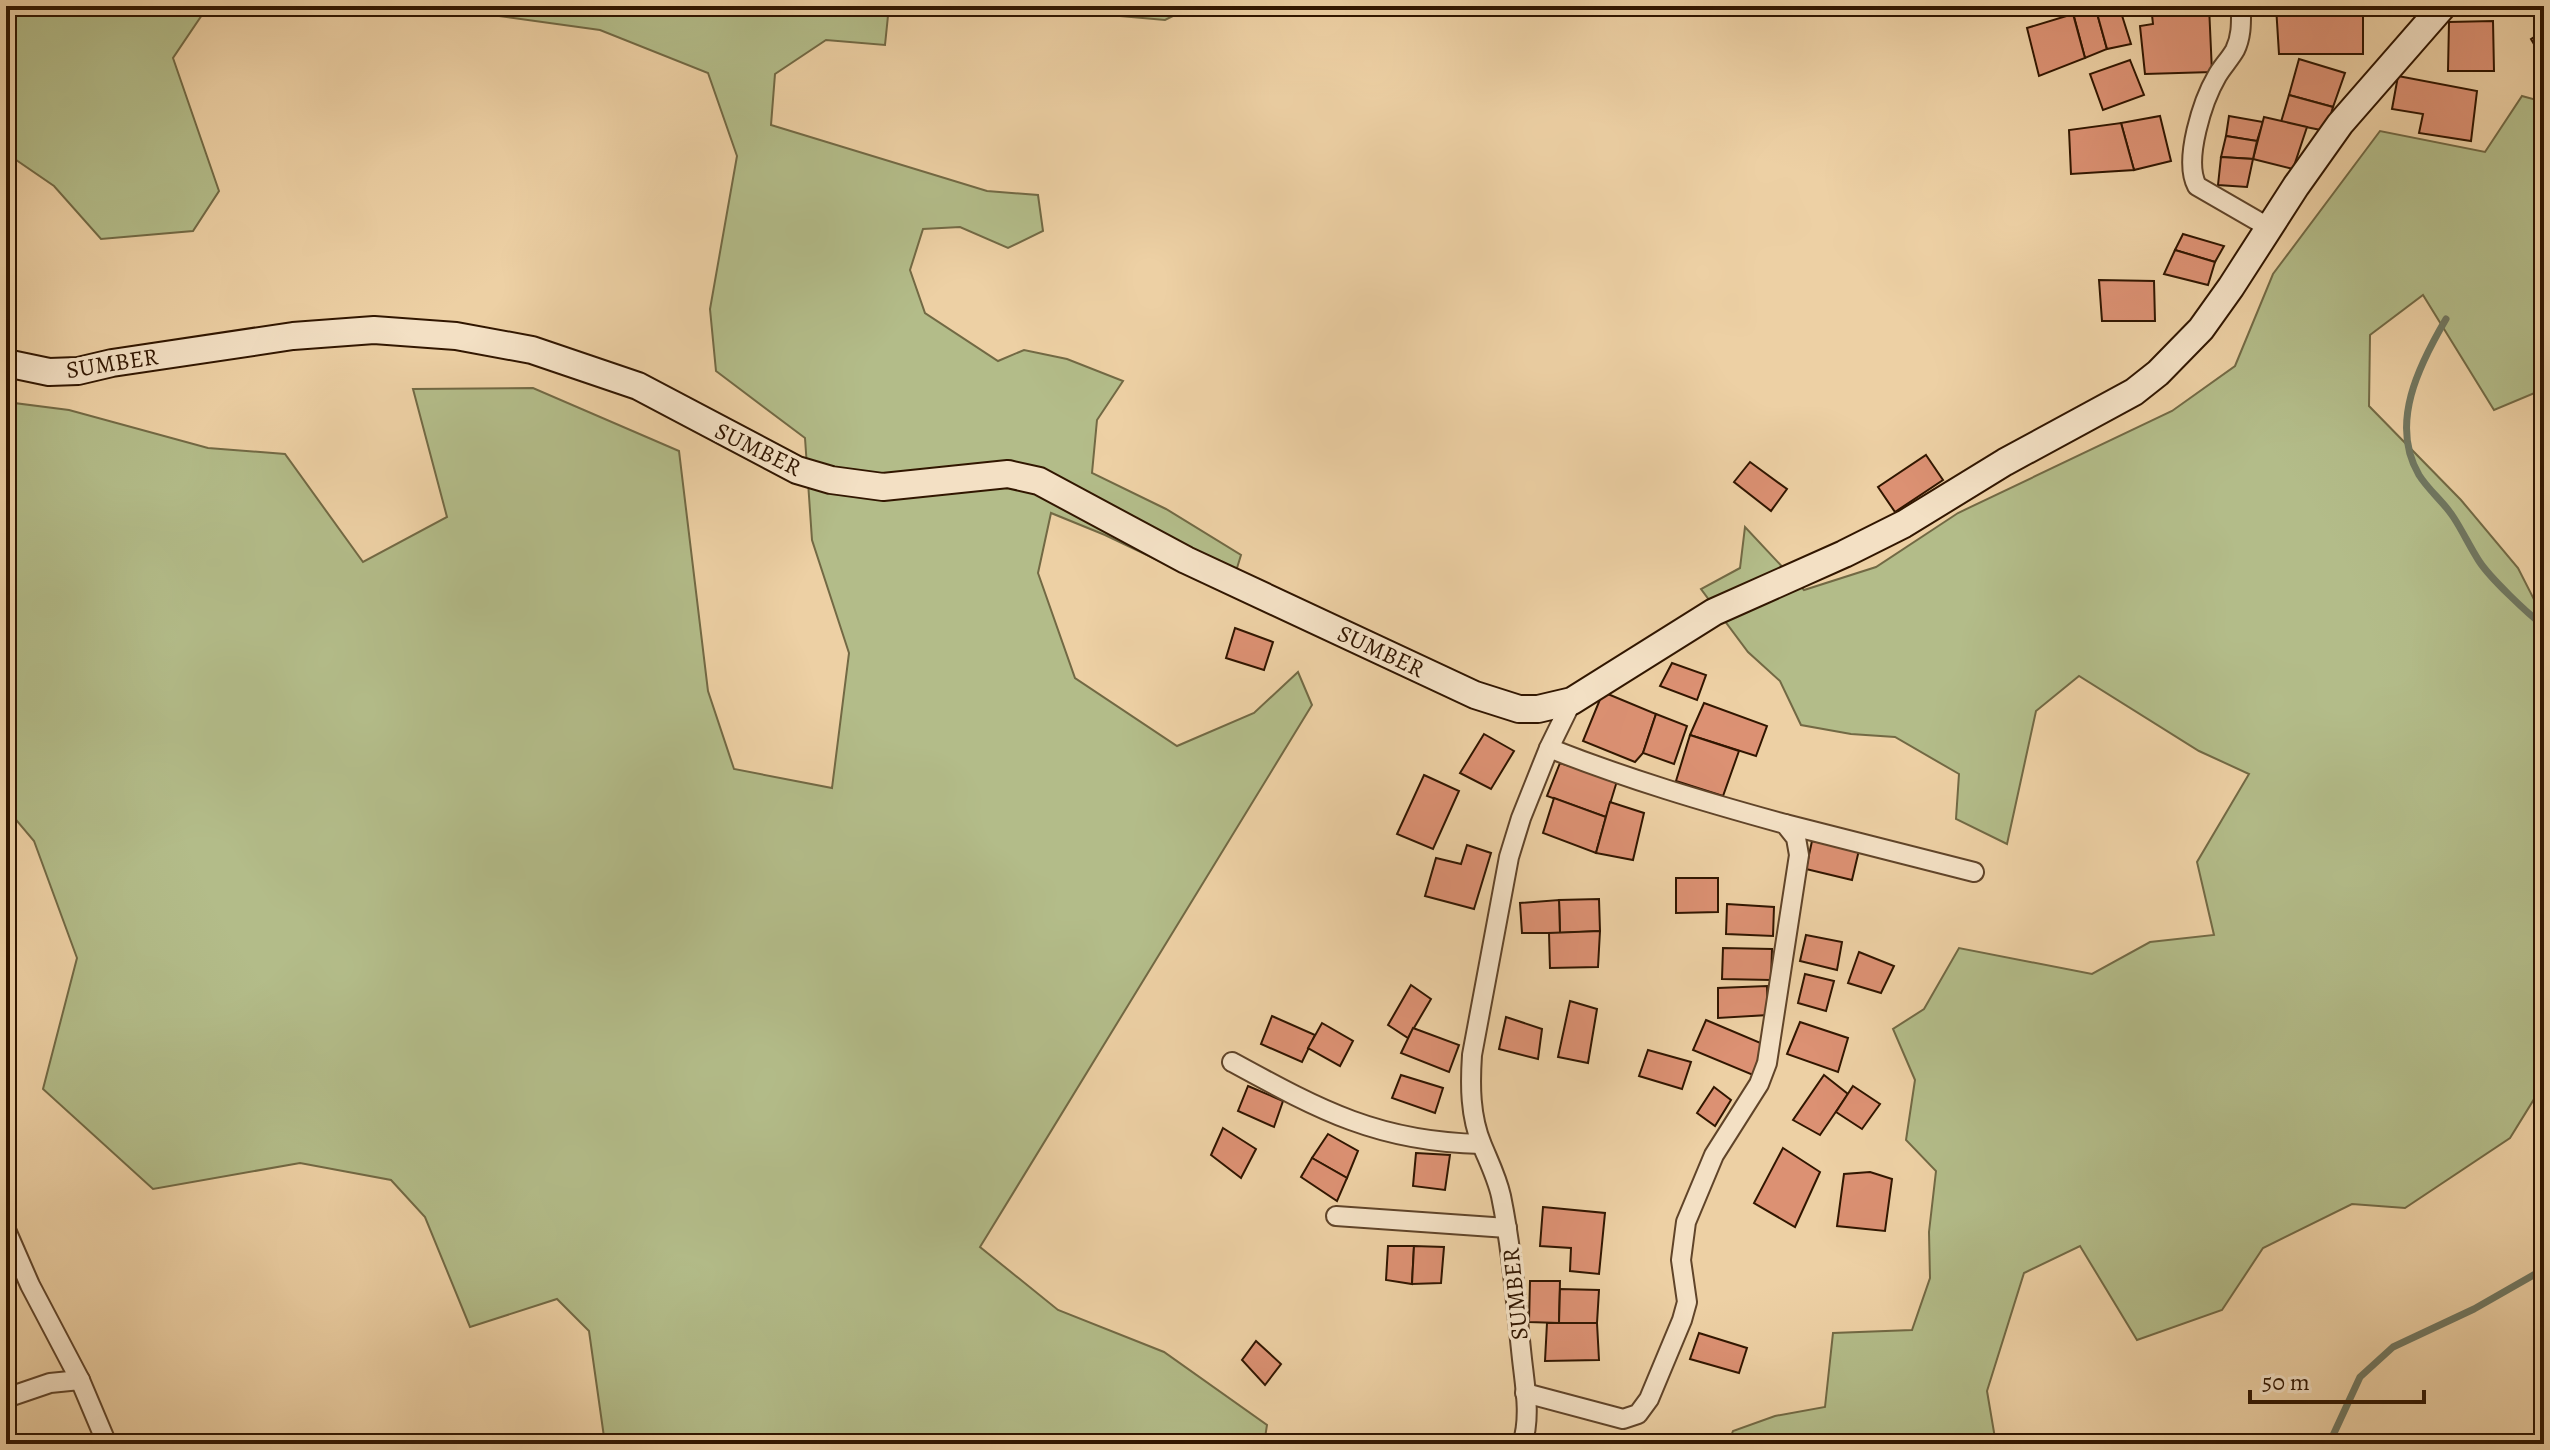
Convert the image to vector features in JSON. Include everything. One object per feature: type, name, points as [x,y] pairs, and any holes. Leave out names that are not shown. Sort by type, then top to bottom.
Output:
[{"type":"street","points":[[2241,6],[2241,33],[2235,50],[2216,77],[2206,103],[2194,145],[2192,171],[2197,186],[2268,227]]},
{"type":"street","points":[[1572,701],[1714,612],[1904,524],[2005,462],[2134,392],[2158,373],[2201,329],[2340,124],[2443,6]]},
{"type":"street","name":"SUMBER","points":[[6,363],[49,372],[78,371],[112,363],[293,336],[374,330],[456,336],[532,350],[638,386],[813,476],[883,487],[1008,474],[1039,481],[1186,560],[1475,695],[1519,709],[1538,709],[1572,701]]},
{"type":"street","name":"SUMBER","points":[[1522,1444],[1526,1423],[1525,1393],[1507,1228],[1491,1163],[1481,1144],[1470,1086],[1472,1055],[1501,894],[1521,818],[1572,701]]},
{"type":"street","points":[[1549,748],[1675,793],[1974,872]]},
{"type":"street","points":[[1525,1393],[1623,1419],[1638,1414],[1649,1399],[1687,1302],[1681,1260],[1686,1222],[1714,1155],[1759,1084],[1767,1063],[1799,855],[1796,838],[1785,824]]},
{"type":"street","points":[[1232,1062],[1339,1118],[1415,1139],[1481,1144]]},
{"type":"street","points":[[1336,1216],[1507,1228]]},
{"type":"street","points":[[6,1230],[30,1285],[80,1380],[107,1444]]},
{"type":"street","points":[[6,1398],[50,1383],[80,1380]]},
{"type":"green space","points":[[6,6],[208,6],[173,58],[219,191],[193,231],[101,239],[54,186],[6,153]]},
{"type":"green space","points":[[426,6],[889,6],[885,45],[826,40],[775,74],[771,125],[987,191],[1038,195],[1043,231],[1008,248],[960,227],[923,229],[910,270],[925,313],[998,361],[1024,350],[1067,359],[1123,381],[1097,420],[1092,473],[1166,509],[1241,555],[1229,594],[1051,513],[1038,573],[1075,678],[1177,746],[1254,713],[1298,672],[1312,705],[980,1247],[1058,1310],[1164,1352],[1267,1425],[1264,1444],[605,1444],[589,1331],[557,1299],[470,1327],[425,1217],[391,1180],[300,1163],[153,1189],[43,1089],[77,958],[34,841],[6,808],[6,402],[69,410],[208,448],[285,454],[363,562],[447,517],[413,389],[533,388],[679,451],[708,691],[734,769],[832,788],[849,653],[812,540],[805,438],[716,371],[710,309],[737,156],[708,73],[600,30]]},
{"type":"green space","points":[[1029,6],[1193,6],[1165,20]]},
{"type":"green space","points":[[2522,96],[2544,102],[2544,389],[2494,410],[2423,295],[2370,335],[2369,406],[2461,500],[2518,568],[2544,619],[2544,947],[2539,963],[2544,1083],[2510,1138],[2405,1208],[2352,1204],[2263,1248],[2222,1310],[2137,1340],[2080,1246],[2024,1273],[1987,1391],[1996,1444],[1728,1444],[1733,1431],[1775,1416],[1825,1407],[1833,1333],[1912,1330],[1930,1278],[1929,1232],[1936,1171],[1906,1140],[1915,1080],[1893,1029],[1924,1009],[1959,948],[2092,974],[2150,942],[2214,935],[2197,862],[2249,774],[2199,751],[2079,676],[2036,711],[2007,844],[1956,819],[1959,774],[1895,737],[1851,734],[1801,725],[1780,681],[1748,652],[1701,589],[1740,568],[1745,527],[1804,590],[1876,567],[1958,513],[2172,411],[2235,366],[2273,274],[2380,131],[2485,152]]},
{"type":"building","points":[[2095,6],[2107,49],[2085,58],[2072,9]]},
{"type":"building","points":[[2095,6],[2119,6],[2131,44],[2107,49]]},
{"type":"building","points":[[2151,6],[2209,6],[2212,72],[2145,74],[2140,26],[2153,24]]},
{"type":"building","points":[[2276,6],[2363,6],[2363,54],[2279,54]]},
{"type":"building","points":[[2073,14],[2085,58],[2039,76],[2027,28]]},
{"type":"building","points":[[2493,21],[2494,71],[2448,71],[2449,22]]},
{"type":"building","points":[[2544,31],[2544,61],[2531,39]]},
{"type":"building","points":[[2299,59],[2345,73],[2333,107],[2289,95]]},
{"type":"building","points":[[2130,60],[2144,95],[2103,110],[2090,74]]},
{"type":"building","points":[[2398,76],[2477,91],[2471,141],[2419,133],[2423,114],[2392,109]]},
{"type":"building","points":[[2289,95],[2333,107],[2326,131],[2281,122]]},
{"type":"building","points":[[2160,116],[2171,161],[2134,170],[2121,123]]},
{"type":"building","points":[[2229,116],[2263,122],[2257,141],[2226,136]]},
{"type":"building","points":[[2264,117],[2307,127],[2293,169],[2253,159]]},
{"type":"building","points":[[2121,123],[2134,170],[2071,174],[2069,130]]},
{"type":"building","points":[[2226,136],[2257,141],[2253,159],[2221,157]]},
{"type":"building","points":[[2221,157],[2253,159],[2247,187],[2218,185]]},
{"type":"building","points":[[2183,234],[2224,246],[2215,262],[2175,250]]},
{"type":"building","points":[[2175,250],[2215,262],[2208,285],[2164,274]]},
{"type":"building","points":[[2099,280],[2154,281],[2155,321],[2102,321]]},
{"type":"building","points":[[1926,455],[1943,480],[1895,512],[1878,487]]},
{"type":"building","points":[[1750,462],[1787,489],[1771,511],[1734,482]]},
{"type":"building","points":[[1235,628],[1273,642],[1264,670],[1226,658]]},
{"type":"building","points":[[1672,663],[1706,675],[1697,700],[1660,686]]},
{"type":"building","points":[[1603,692],[1656,714],[1643,753],[1635,762],[1583,741]]},
{"type":"building","points":[[1704,703],[1767,726],[1756,756],[1690,735]]},
{"type":"building","points":[[1656,714],[1687,726],[1674,764],[1643,753]]},
{"type":"building","points":[[1484,734],[1514,751],[1491,789],[1460,773]]},
{"type":"building","points":[[1690,735],[1739,751],[1723,796],[1676,781]]},
{"type":"building","points":[[1560,763],[1617,781],[1606,817],[1547,796]]},
{"type":"building","points":[[1424,775],[1459,791],[1433,849],[1397,834]]},
{"type":"building","points":[[1554,798],[1606,817],[1596,853],[1543,833]]},
{"type":"building","points":[[1610,802],[1644,813],[1633,860],[1596,853]]},
{"type":"building","points":[[1812,841],[1859,850],[1852,880],[1806,869]]},
{"type":"building","points":[[1467,845],[1491,853],[1474,909],[1425,896],[1436,858],[1461,864]]},
{"type":"building","points":[[1676,878],[1718,878],[1718,912],[1676,913]]},
{"type":"building","points":[[1599,899],[1600,931],[1560,933],[1559,900]]},
{"type":"building","points":[[1559,900],[1560,933],[1522,933],[1520,903]]},
{"type":"building","points":[[1727,904],[1774,907],[1773,936],[1726,934]]},
{"type":"building","points":[[1600,931],[1598,967],[1550,968],[1549,933]]},
{"type":"building","points":[[1806,935],[1842,942],[1837,970],[1800,961]]},
{"type":"building","points":[[1723,948],[1772,949],[1771,980],[1722,979]]},
{"type":"building","points":[[1859,952],[1894,966],[1881,993],[1848,983]]},
{"type":"building","points":[[1805,974],[1834,981],[1826,1011],[1798,1003]]},
{"type":"building","points":[[1411,985],[1431,999],[1408,1038],[1388,1025]]},
{"type":"building","points":[[1767,986],[1768,1015],[1718,1018],[1718,988]]},
{"type":"building","points":[[1570,1001],[1597,1009],[1588,1063],[1558,1057]]},
{"type":"building","points":[[1272,1016],[1315,1035],[1302,1062],[1261,1044]]},
{"type":"building","points":[[1506,1017],[1542,1029],[1538,1059],[1499,1049]]},
{"type":"building","points":[[1706,1020],[1763,1044],[1753,1075],[1693,1050]]},
{"type":"building","points":[[1800,1022],[1848,1038],[1838,1072],[1787,1054]]},
{"type":"building","points":[[1322,1023],[1353,1041],[1340,1066],[1308,1048]]},
{"type":"building","points":[[1413,1028],[1459,1045],[1449,1072],[1401,1053]]},
{"type":"building","points":[[1648,1050],[1691,1062],[1682,1089],[1639,1076]]},
{"type":"building","points":[[1401,1075],[1443,1088],[1435,1113],[1392,1098]]},
{"type":"building","points":[[1824,1075],[1848,1094],[1820,1135],[1793,1120]]},
{"type":"building","points":[[1248,1086],[1283,1101],[1274,1127],[1238,1111]]},
{"type":"building","points":[[1853,1086],[1880,1104],[1862,1129],[1836,1112]]},
{"type":"building","points":[[1714,1087],[1731,1100],[1715,1126],[1697,1113]]},
{"type":"building","points":[[1223,1128],[1256,1149],[1241,1178],[1211,1155]]},
{"type":"building","points":[[1328,1134],[1358,1151],[1347,1178],[1312,1158]]},
{"type":"building","points":[[1783,1148],[1820,1172],[1795,1227],[1754,1203]]},
{"type":"building","points":[[1416,1153],[1450,1155],[1445,1190],[1413,1186]]},
{"type":"building","points":[[1312,1158],[1347,1178],[1337,1201],[1301,1177]]},
{"type":"building","points":[[1870,1172],[1892,1179],[1885,1231],[1837,1226],[1844,1174]]},
{"type":"building","points":[[1543,1207],[1605,1213],[1599,1274],[1570,1271],[1571,1248],[1540,1246]]},
{"type":"building","points":[[1388,1246],[1414,1246],[1412,1284],[1386,1280]]},
{"type":"building","points":[[1414,1246],[1444,1247],[1441,1283],[1412,1284]]},
{"type":"building","points":[[1530,1281],[1560,1281],[1559,1323],[1529,1322]]},
{"type":"building","points":[[1560,1289],[1599,1290],[1597,1323],[1559,1323]]},
{"type":"building","points":[[1547,1323],[1597,1323],[1599,1360],[1545,1361]]},
{"type":"building","points":[[1699,1333],[1747,1348],[1739,1373],[1690,1359]]},
{"type":"building","points":[[1256,1341],[1281,1364],[1265,1385],[1242,1360]]},
{"type":"waterway","points":[[2446,319],[2426,356],[2411,395],[2407,415],[2410,456],[2419,475],[2450,512],[2484,568],[2544,626]]},
{"type":"waterway","points":[[2329,1444],[2360,1377],[2393,1347],[2474,1309],[2544,1269]]}]
